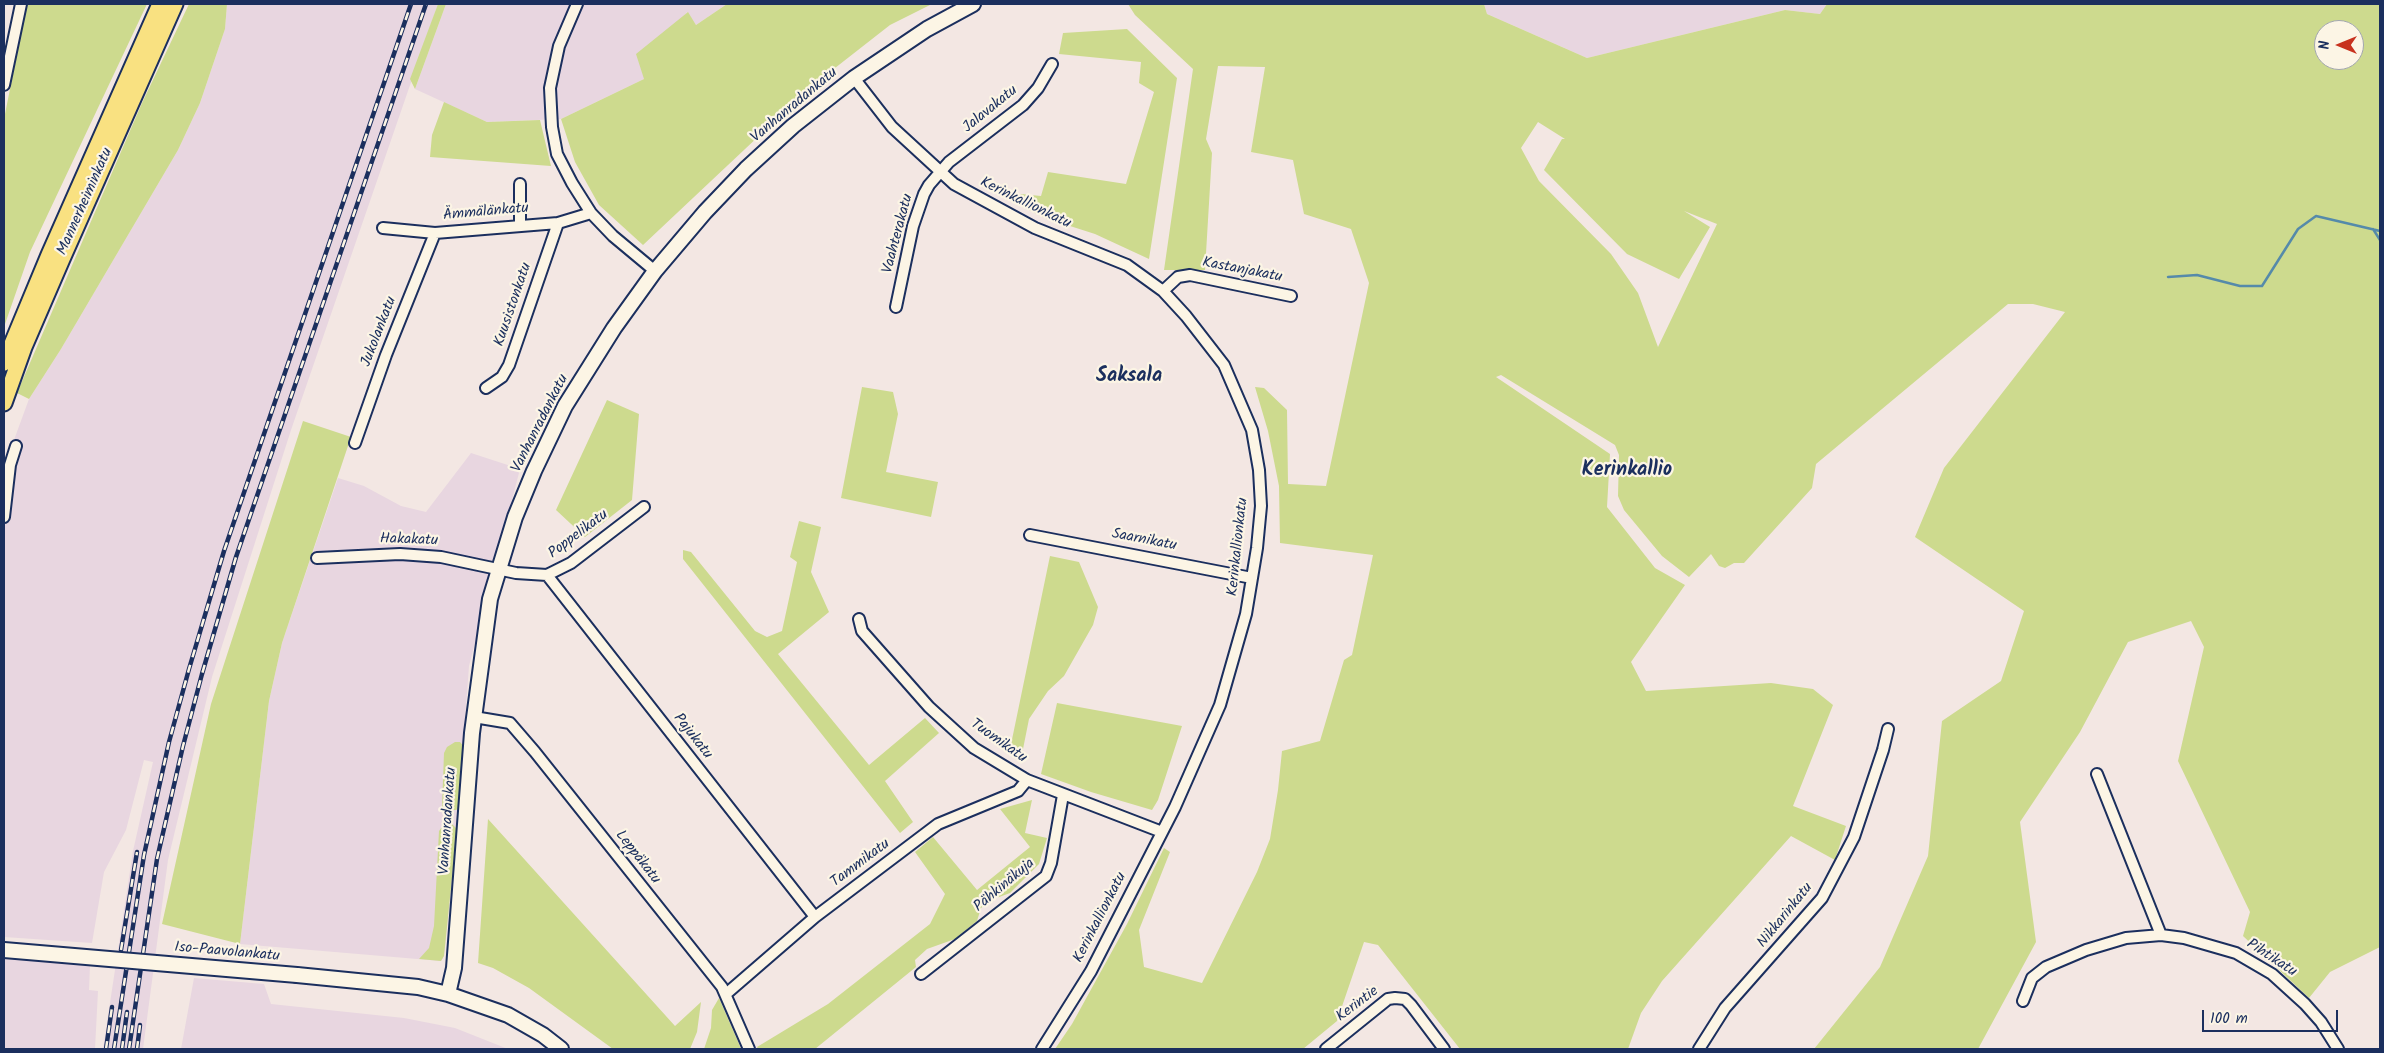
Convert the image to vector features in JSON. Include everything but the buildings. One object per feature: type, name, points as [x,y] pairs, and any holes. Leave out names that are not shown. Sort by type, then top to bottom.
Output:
[{"type":"main road","name":"Mannerheiminkatu","points":[[4,363],[49,255],[160,4]]},
{"type":"main road","name":"Mannerheiminkatu","points":[[4,403],[24,347],[175,4]]},
{"type":"street","points":[[4,85],[21,4]]},
{"type":"street","points":[[577,4],[559,46],[552,80],[552,127],[557,154],[590,212],[613,236],[655,271]]},
{"type":"street","name":"Vanhanradankatu","points":[[448,994],[454,968],[474,717],[484,638],[499,569],[514,517],[565,406],[614,328],[655,271],[705,212],[746,169],[793,126],[854,78],[927,29],[973,4]]},
{"type":"street","name":"Jalavakatu","points":[[940,173],[956,157],[1023,105],[1038,88],[1052,64]]},
{"type":"street","name":"Kerinkallionkatu","points":[[854,78],[892,127],[954,184],[1035,228],[1127,265],[1163,291],[1186,316],[1224,366],[1252,430],[1259,470],[1261,506],[1246,614],[1220,706],[1162,832],[1092,971],[1042,1049]]},
{"type":"street","name":"Vaahterakatu","points":[[896,307],[924,194],[940,173]]},
{"type":"street","points":[[520,184],[520,226]]},
{"type":"street","name":"Ämmälänkatu","points":[[383,228],[435,233],[558,223],[590,212]]},
{"type":"street","name":"Kuusistonkatu","points":[[486,388],[502,377],[509,365],[558,223]]},
{"type":"street","name":"Jukolankatu","points":[[355,443],[386,355],[435,233]]},
{"type":"street","name":"Kastanjakatu","points":[[1163,291],[1178,277],[1190,275],[1291,296]]},
{"type":"street","points":[[4,517],[10,465],[16,446]]},
{"type":"street","name":"Poppelikatu","points":[[499,569],[531,575],[547,575],[571,563],[644,506]]},
{"type":"street","name":"Saarnikatu","points":[[1030,535],[1252,578]]},
{"type":"street","name":"Hakakatu","points":[[316,558],[400,554],[441,557],[499,569]]},
{"type":"street","name":"Pajukatu","points":[[547,575],[815,917]]},
{"type":"street","name":"Tuomikatu","points":[[859,619],[862,631],[929,707],[974,748],[1026,780],[1162,832]]},
{"type":"street","name":"Leppäkatu","points":[[474,717],[510,723],[536,752],[726,994],[749,1049]]},
{"type":"street","name":"Nikkarinkatu","points":[[1699,1049],[1726,1008],[1822,898],[1854,837],[1883,750],[1888,729]]},
{"type":"street","points":[[2097,774],[2161,935]]},
{"type":"street","name":"Tammikatu","points":[[726,994],[815,917],[938,824],[1018,791],[1026,780]]},
{"type":"street","name":"Pähkinäkuja","points":[[921,974],[1046,876],[1051,863],[1063,795]]},
{"type":"street","name":"Pihtikatu","points":[[2022,1000],[2032,978],[2046,967],[2086,950],[2126,938],[2161,935],[2218,947],[2236,953],[2272,974],[2288,986],[2321,1022],[2338,1049]]},
{"type":"street","name":"Iso-Paavolankatu","points":[[4,950],[418,987],[448,994],[508,1015],[543,1035],[561,1049]]},
{"type":"street","name":"Kerintie","points":[[1326,1049],[1388,999],[1400,998],[1411,1005],[1444,1049]]},
{"type":"shaded area","points":[[227,4],[438,4],[291,430],[212,677],[168,860],[143,1049],[103,1049],[133,851],[153,762],[144,760],[126,830],[104,872],[92,943],[4,937],[4,480],[7,459],[29,399],[61,349],[178,150],[200,103],[225,29]]},
{"type":"shaded area","points":[[446,4],[727,4],[696,25],[687,12],[644,79],[561,119],[487,122],[415,89]]},
{"type":"shaded area","points":[[1484,4],[1827,4],[1820,14],[1785,10],[1587,58],[1487,14]]},
{"type":"shaded area","points":[[471,453],[520,469],[469,666],[457,829],[444,956],[441,961],[240,944],[269,701],[282,643],[338,478],[364,486],[401,506],[426,512]]},
{"type":"shaded area","points":[[4,958],[90,966],[89,990],[98,991],[95,1049],[4,1049]]},
{"type":"shaded area","points":[[194,978],[264,984],[271,1004],[404,1018],[455,1028],[508,1049],[181,1049]]},
{"type":"green space","points":[[27,4],[147,4],[30,252],[4,327],[4,119]]},
{"type":"green space","points":[[189,4],[227,4],[225,29],[200,103],[178,150],[61,349],[29,399],[17,393],[142,103]]},
{"type":"green space","points":[[438,4],[446,4],[415,89],[410,79]]},
{"type":"green space","points":[[727,4],[932,4],[890,25],[812,86],[643,245],[599,205],[575,162],[561,119],[644,79],[636,54],[688,12],[696,25]]},
{"type":"green space","points":[[1128,4],[1484,4],[1487,14],[1587,58],[1785,10],[1820,14],[1827,4],[2380,4],[2380,947],[2330,972],[2309,998],[2243,936],[2250,912],[2178,761],[2204,647],[2191,621],[2128,642],[2080,732],[2020,822],[2036,942],[1978,1049],[1814,1049],[1880,967],[1928,856],[1942,721],[2001,681],[2024,611],[1915,537],[1944,468],[2065,312],[2033,304],[2008,304],[1816,464],[1812,488],[1744,563],[1734,563],[1725,568],[1719,566],[1711,554],[1689,577],[1662,556],[1624,510],[1618,496],[1619,455],[1615,445],[1501,375],[1496,377],[1610,454],[1607,507],[1655,568],[1685,585],[1631,662],[1646,691],[1771,683],[1813,689],[1833,705],[1793,806],[1846,826],[1835,860],[1791,836],[1662,981],[1641,1013],[1628,1049],[1460,1049],[1378,945],[1364,942],[1337,1021],[1303,1049],[1055,1049],[1072,1024],[1127,924],[1164,848],[1170,852],[1139,930],[1144,967],[1202,983],[1257,872],[1270,839],[1282,751],[1320,741],[1344,660],[1352,655],[1373,555],[1280,543],[1279,486],[1268,431],[1255,387],[1264,388],[1287,410],[1288,484],[1326,486],[1369,283],[1351,229],[1304,214],[1293,160],[1251,152],[1265,67],[1218,66],[1206,139],[1212,153],[1205,270],[1164,270],[1193,69],[1135,15]],"holes":[[[1538,122],[1565,139],[1562,139],[1544,170],[1627,254],[1679,279],[1710,227],[1684,211],[1717,224],[1658,347],[1638,293],[1611,254],[1539,181],[1521,148]]]},
{"type":"green space","points":[[1127,29],[1177,78],[1149,259],[1095,234],[1045,218],[1015,203],[1021,194],[1041,196],[1048,172],[1126,184],[1154,92],[1139,83],[1141,62],[1059,54],[1063,33]]},
{"type":"green space","points":[[444,102],[487,122],[540,120],[551,166],[430,157],[432,135]]},
{"type":"green space","points":[[862,387],[893,392],[898,414],[886,472],[938,482],[931,517],[841,498]]},
{"type":"green space","points":[[607,400],[639,414],[632,500],[585,537],[556,510]]},
{"type":"green space","points":[[303,421],[351,437],[282,643],[269,701],[240,944],[162,924],[211,704]]},
{"type":"green space","points":[[799,521],[821,527],[811,572],[829,612],[778,654],[869,765],[925,718],[939,733],[885,781],[913,822],[900,833],[683,559],[683,550],[691,552],[755,631],[767,637],[782,631],[797,562],[790,557]]},
{"type":"green space","points":[[1050,556],[1079,562],[1098,607],[1093,625],[1064,676],[1048,691],[1029,719],[1021,759],[1009,754]]},
{"type":"green space","points":[[1057,703],[1182,726],[1158,800],[1152,810],[1091,792],[1041,774]]},
{"type":"green space","points":[[455,742],[460,742],[465,748],[460,807],[456,810],[449,810],[442,807],[444,753],[447,747]]},
{"type":"green space","points":[[1032,800],[1025,833],[1047,838],[1039,864],[1010,893],[991,900],[981,908],[977,921],[955,939],[927,949],[915,960],[916,967],[815,1049],[758,1049],[757,1047],[828,1004],[930,924],[945,894],[915,852],[933,837],[977,890],[1030,847],[1000,809]]},
{"type":"green space","points":[[488,819],[675,1026],[701,1002],[697,1032],[690,1049],[613,1049],[529,988],[493,968],[478,963]]},
{"type":"green space","points":[[452,824],[457,829],[444,956],[441,961],[419,959],[429,948],[434,926],[439,831],[442,827]]},
{"type":"green space","points":[[719,998],[741,1049],[704,1049],[711,1028],[712,1010]]},
{"type":"waterway","points":[[2168,277],[2197,275],[2240,286],[2262,286],[2298,229],[2316,216],[2380,231]]},
{"type":"waterway","points":[[2373,229],[2380,240]]},
{"type":"railway","points":[[114,1049],[144,855],[169,742],[189,669],[224,551],[411,4]]},
{"type":"railway","points":[[129,1049],[157,859],[202,674],[236,557],[426,4]]},
{"type":"railway","points":[[121,950],[137,852]]},
{"type":"railway","points":[[106,1049],[112,1007]]},
{"type":"railway","points":[[122,1049],[127,1012]]},
{"type":"railway","points":[[137,1049],[140,1025]]},
{"type":"district","name":"Saksala","points":[[1129,378]]},
{"type":"district","name":"Kerinkallio","points":[[1627,472]]}]
